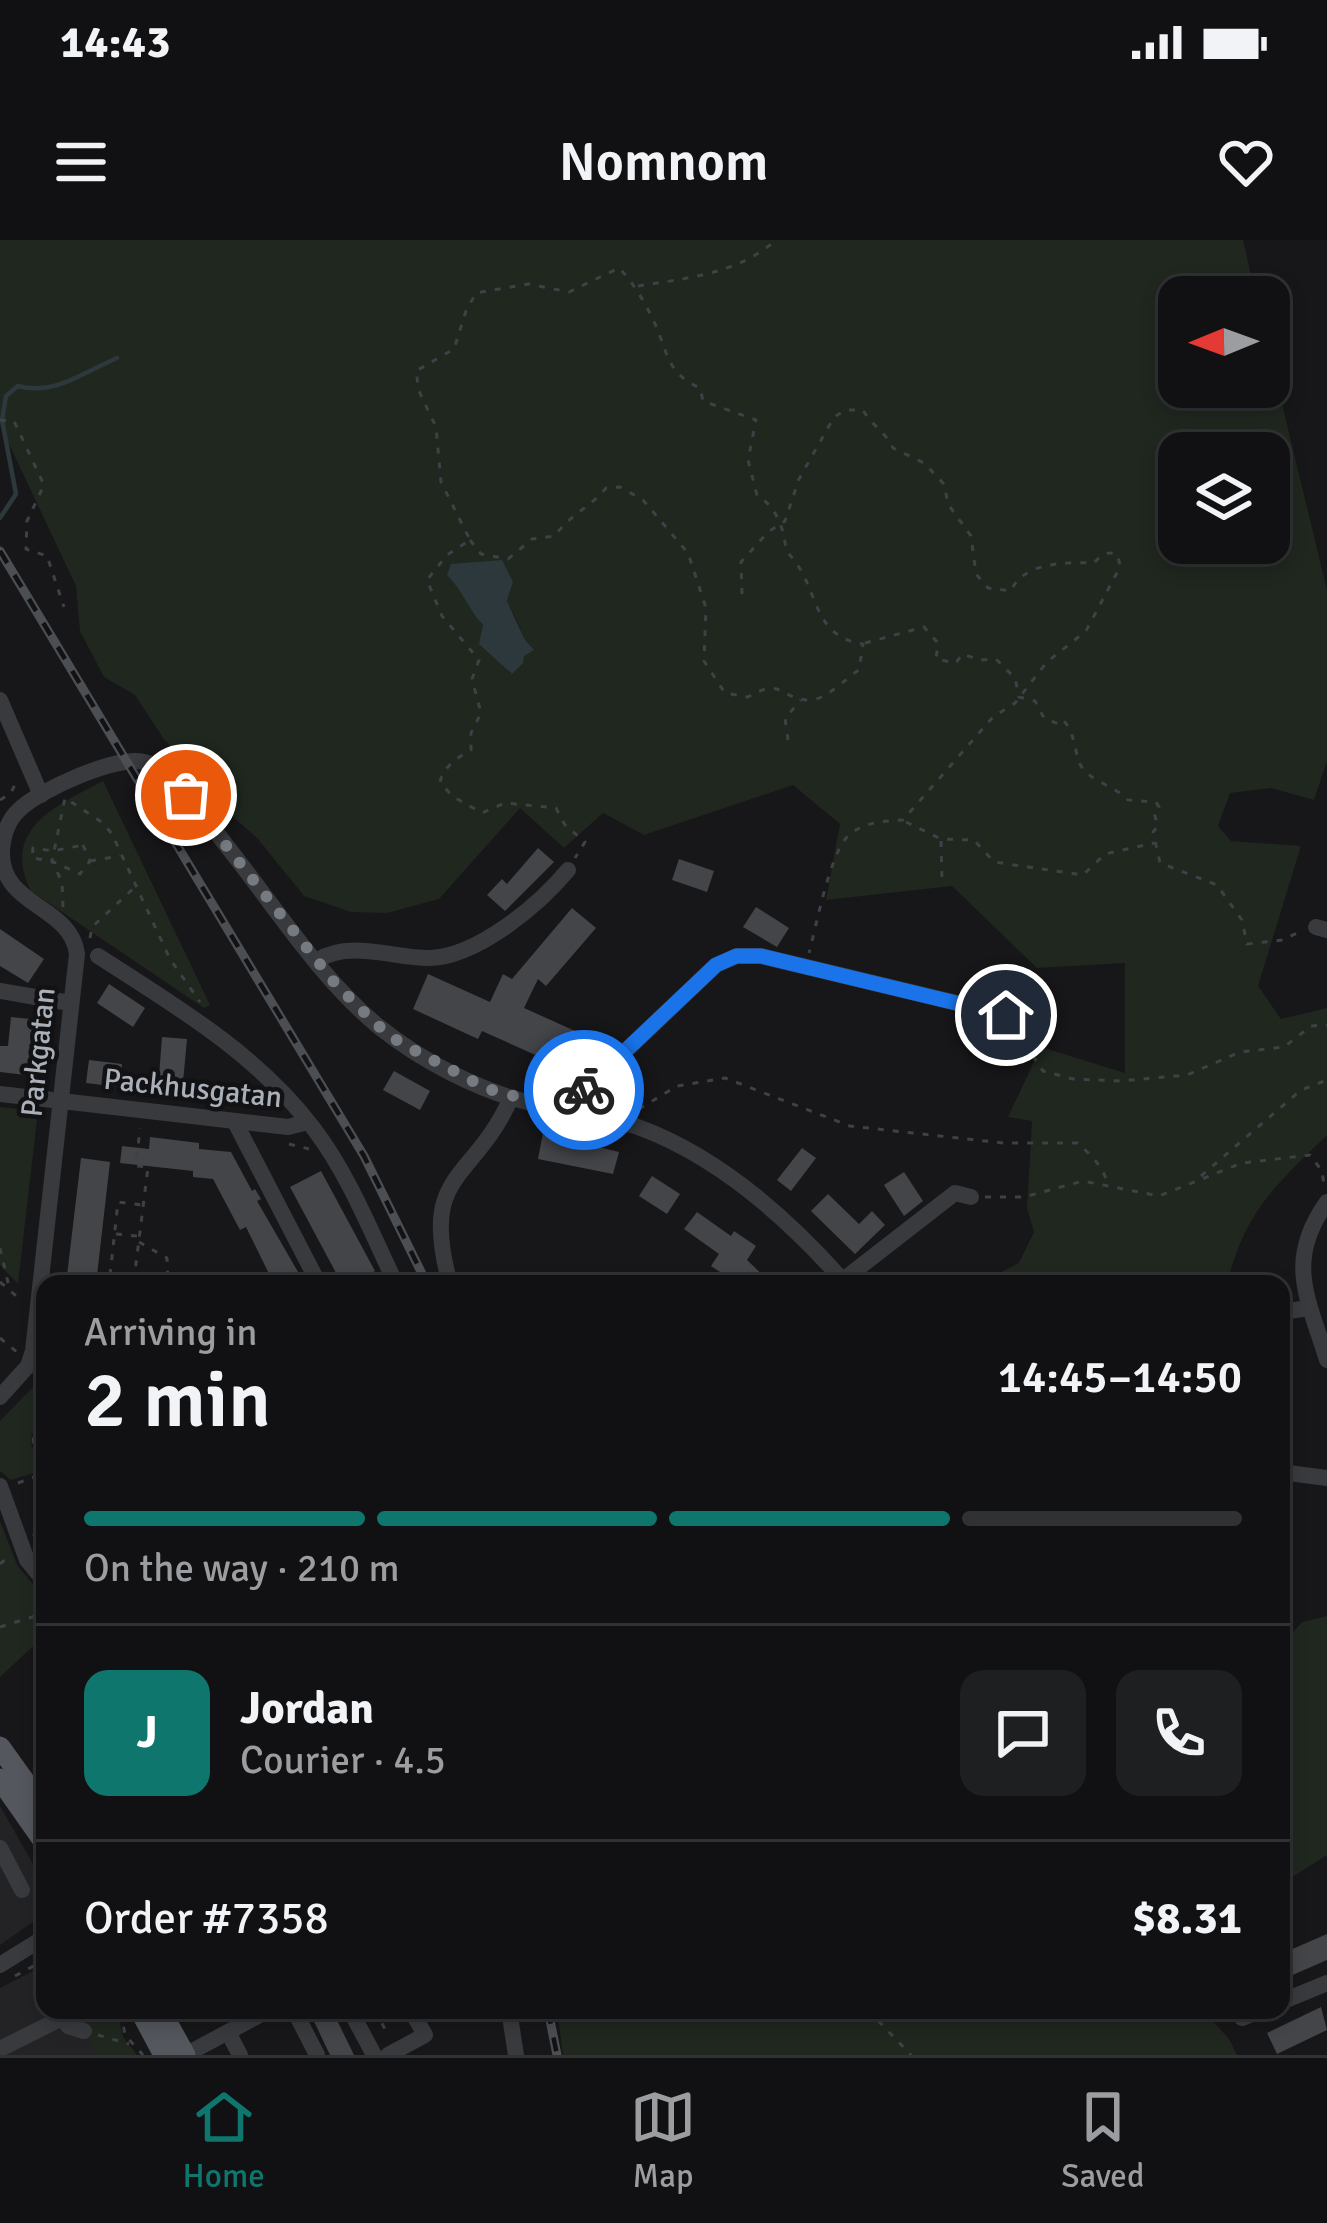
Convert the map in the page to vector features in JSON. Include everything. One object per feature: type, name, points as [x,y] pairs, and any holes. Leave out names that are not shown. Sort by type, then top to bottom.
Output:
[{"type":"main road","points":[[0,1747],[36,1797]]},
{"type":"main road","points":[[1,1782],[36,1831]]},
{"type":"main road","points":[[145,2019],[164,2055]]},
{"type":"main road","points":[[165,2019],[185,2055]]},
{"type":"street","points":[[0,700],[6,728],[41,795]]},
{"type":"street","name":"Parkgatan","points":[[40,1275],[75,940],[68,928],[18,894],[0,861],[1,839],[19,809],[41,795],[83,775],[131,761],[164,773],[353,1003],[399,1042],[512,1098],[627,1124],[711,1163],[746,1188],[837,1275]]},
{"type":"street","points":[[318,960],[342,951],[446,956],[521,916],[568,870]]},
{"type":"street","points":[[98,956],[218,1035],[262,1071],[308,1122],[349,1185],[392,1275]]},
{"type":"street","points":[[571,1111],[574,1100],[716,965],[736,956],[761,956],[1006,1015]]},
{"type":"street","points":[[0,991],[70,1004]]},
{"type":"street","name":"Packhusgatan","points":[[0,1094],[288,1127],[308,1122]]},
{"type":"street","points":[[449,1275],[439,1240],[442,1204],[512,1098]]},
{"type":"street","points":[[236,1124],[314,1275]]},
{"type":"street","points":[[853,1275],[955,1193],[971,1197]]},
{"type":"street","points":[[1327,1201],[1302,1265],[1304,1296],[1327,1360]]},
{"type":"street","points":[[1290,1311],[1309,1308]]},
{"type":"street","name":"Parkgatan","points":[[0,1397],[28,1366],[36,1315]]},
{"type":"street","points":[[1290,1473],[1327,1478]]},
{"type":"street","points":[[5,1486],[27,1560],[36,1571]]},
{"type":"street","points":[[0,1848],[22,1890]]},
{"type":"street","points":[[8,1971],[36,1945]]},
{"type":"street","points":[[1290,1998],[1327,1982]]},
{"type":"street","points":[[0,2049],[55,2019]]},
{"type":"street","points":[[66,2019],[68,2026],[84,2032]]},
{"type":"street","points":[[185,2055],[252,2019]]},
{"type":"street","points":[[298,2019],[316,2055]]},
{"type":"street","points":[[355,2019],[374,2055]]},
{"type":"street","points":[[392,2053],[424,2035],[416,2019]]},
{"type":"street","points":[[510,2019],[516,2055]]},
{"type":"street","points":[[228,2032],[240,2055]]},
{"type":"path","points":[[637,286],[717,273],[756,256],[776,240]]},
{"type":"path","points":[[863,644],[859,670],[822,698],[803,699],[765,686],[748,697],[724,693],[704,661],[706,608],[688,554],[643,500],[620,488],[606,488],[593,504],[565,521],[555,536],[532,539],[508,559],[482,554],[441,482],[436,427],[419,391],[416,371],[454,349],[476,293],[529,284],[569,292],[619,268],[637,286],[664,355],[700,388],[703,401],[756,420],[748,460],[758,495],[772,505],[786,551],[802,566],[829,632],[863,644],[924,627],[938,643],[936,659],[956,662],[962,654],[996,659],[1016,678],[1019,697]]},
{"type":"path","points":[[742,594],[741,562],[785,521],[804,468],[834,416],[846,410],[862,410],[871,423],[885,430],[892,448],[924,463],[944,484],[948,504],[971,536],[976,574],[988,588],[1011,591],[1023,574],[1069,561],[1094,563],[1112,552],[1118,555],[1120,567],[1086,631],[1047,662],[1019,697],[993,717],[903,820]]},
{"type":"path","points":[[0,420],[14,421],[44,485],[27,521],[26,548],[47,556],[64,608]]},
{"type":"path","points":[[470,540],[447,555],[427,580],[442,616],[479,660],[472,680],[481,713],[470,733],[471,750],[454,761],[440,782],[452,796],[482,813],[505,803],[556,808],[565,825],[585,842],[568,870]]},
{"type":"path","points":[[1019,697],[1034,700],[1044,718],[1056,723],[1062,719],[1071,727],[1080,767],[1096,781],[1115,786],[1128,800],[1156,802],[1154,832],[1160,863],[1217,885],[1236,907],[1247,944],[1283,940],[1306,926],[1322,928]]},
{"type":"path","points":[[788,740],[784,718],[803,699]]},
{"type":"path","points":[[62,912],[62,882],[52,861],[65,798],[103,823],[170,958],[218,1035]]},
{"type":"path","points":[[806,966],[827,881],[847,837],[876,821],[903,820],[940,839],[974,840],[994,862],[1083,875],[1105,854],[1156,843]]},
{"type":"path","points":[[940,839],[942,880]]},
{"type":"path","points":[[90,861],[83,845],[33,848],[32,858],[80,874],[90,861],[122,855]]},
{"type":"path","points":[[90,931],[135,887]]},
{"type":"path","points":[[1006,1015],[1042,1071],[1073,1079],[1120,1081],[1187,1075],[1240,1052],[1284,1047],[1311,1026],[1327,1025]]},
{"type":"path","points":[[38,1043],[53,1045]]},
{"type":"path","points":[[627,1124],[639,1108],[677,1086],[725,1078],[850,1126],[1003,1143],[1078,1143],[1096,1161],[1107,1186]]},
{"type":"path","points":[[1195,1181],[1301,1090],[1327,1080]]},
{"type":"path","points":[[135,1275],[148,1167],[136,1166],[140,1126]]},
{"type":"path","points":[[971,1197],[1024,1197],[1083,1181],[1159,1196],[1243,1163],[1310,1155],[1322,1171],[1327,1201]]},
{"type":"path","points":[[110,1275],[118,1202],[143,1205]]},
{"type":"path","points":[[115,1234],[139,1239],[167,1258],[168,1275]]},
{"type":"path","points":[[0,1248],[10,1291]]},
{"type":"path","points":[[0,1282],[25,1303]]},
{"type":"path","points":[[0,1338],[32,1352]]},
{"type":"path","points":[[5,1486],[36,1476]]},
{"type":"path","points":[[29,1540],[36,1534]]},
{"type":"path","points":[[0,1564],[14,1552]]},
{"type":"path","points":[[0,1627],[36,1616]]},
{"type":"path","points":[[121,2019],[133,2046],[143,2055]]},
{"type":"path","points":[[378,2019],[392,2053]]},
{"type":"path","points":[[877,2019],[911,2055]]},
{"type":"path","points":[[84,2032],[133,2046]]},
{"type":"shaded area","points":[[0,240],[1243,240],[1251,276],[1158,276],[1158,408],[1283,408],[1289,432],[1158,432],[1158,564],[1290,564],[1290,437],[1327,590],[1327,761],[1314,800],[1271,788],[1230,793],[1218,826],[1231,841],[1301,846],[1258,986],[1281,1019],[1327,1008],[1327,1135],[1264,1201],[1243,1237],[1230,1275],[996,1275],[1019,1263],[1034,1232],[1027,1208],[1032,1121],[1008,1117],[1041,1047],[1125,1073],[1125,963],[1037,968],[952,886],[826,900],[840,824],[793,785],[644,835],[603,813],[564,848],[520,808],[439,899],[387,913],[351,912],[304,896],[258,839],[221,806],[163,738],[135,695],[104,677],[80,631],[76,586],[0,425]],"holes":[[[513,582],[507,601],[521,630],[522,654],[511,674],[463,591]]]},
{"type":"shaded area","points":[[502,560],[513,582],[507,601],[534,650],[512,674],[479,644],[483,625],[447,575],[451,564]]},
{"type":"shaded area","points":[[103,781],[210,1005],[204,1008],[31,891],[23,869],[28,835],[52,810]]},
{"type":"shaded area","points":[[0,1107],[38,1111],[18,1284],[0,1265]]},
{"type":"shaded area","points":[[36,1384],[31,1442],[36,1472],[11,1480],[0,1471],[0,1421]]},
{"type":"shaded area","points":[[0,1521],[17,1565],[36,1588],[36,1643],[0,1677]]},
{"type":"shaded area","points":[[1327,1616],[1327,1855],[1290,1878],[1290,1636],[1302,1622]]},
{"type":"shaded area","points":[[0,1806],[36,1873],[36,1920],[0,1945]]},
{"type":"shaded area","points":[[36,1970],[36,2019],[116,2019],[134,2055],[0,2055],[0,1988]]},
{"type":"shaded area","points":[[79,2019],[119,2019],[123,2037],[137,2055],[97,2055]]},
{"type":"shaded area","points":[[558,2019],[1211,2019],[1237,2055],[563,2055]]},
{"type":"building","points":[[538,848],[554,862],[505,911],[487,895],[502,879],[507,884]]},
{"type":"building","points":[[679,859],[714,871],[707,892],[672,880]]},
{"type":"building","points":[[756,907],[789,928],[777,947],[743,927]]},
{"type":"building","points":[[572,908],[596,928],[546,986],[538,979],[524,1008],[584,1035],[569,1070],[482,1031],[478,1039],[413,1009],[428,974],[490,1002],[503,974],[512,979]]},
{"type":"building","points":[[0,929],[44,959],[28,983],[0,966]]},
{"type":"building","points":[[109,984],[145,1008],[133,1027],[97,1003]]},
{"type":"building","points":[[11,1017],[40,1020],[34,1076],[0,1072],[0,1046],[8,1046]]},
{"type":"building","points":[[162,1037],[187,1039],[182,1093],[158,1090]]},
{"type":"building","points":[[89,1060],[122,1064],[119,1087],[86,1083]]},
{"type":"building","points":[[394,1071],[430,1091],[420,1110],[383,1090]]},
{"type":"building","points":[[543,1133],[619,1152],[613,1174],[538,1159]]},
{"type":"building","points":[[150,1137],[231,1152],[300,1275],[270,1275],[246,1227],[240,1230],[213,1179],[193,1177],[193,1171],[120,1163],[122,1146],[149,1149]]},
{"type":"building","points":[[802,1148],[816,1158],[791,1191],[777,1180]]},
{"type":"building","points":[[81,1158],[110,1162],[97,1275],[67,1275]]},
{"type":"building","points":[[321,1171],[375,1271],[337,1275],[290,1187]]},
{"type":"building","points":[[904,1172],[923,1201],[904,1216],[884,1185]]},
{"type":"building","points":[[652,1176],[680,1194],[667,1214],[639,1196]]},
{"type":"building","points":[[828,1194],[859,1224],[872,1211],[885,1225],[855,1254],[811,1211]]},
{"type":"building","points":[[697,1212],[731,1236],[734,1231],[756,1246],[747,1260],[763,1275],[724,1275],[711,1266],[719,1254],[684,1229]]},
{"type":"building","points":[[1327,1934],[1327,1960],[1290,1976],[1290,1950]]},
{"type":"building","points":[[1321,2007],[1327,2030],[1277,2054],[1267,2033]]},
{"type":"building","points":[[313,2019],[336,2019],[354,2055],[330,2055]]},
{"type":"waterway","points":[[0,518],[16,494],[2,420],[6,396],[18,386],[56,385],[117,358]]},
{"type":"railway","points":[[0,551],[364,1156],[423,1275]]},
{"type":"railway","points":[[550,2019],[557,2055]]},
{"type":"way so far","points":[[186,795],[334,982],[399,1042],[488,1089],[533,1104],[571,1111],[584,1090]]},
{"type":"route","points":[[584,1090],[716,965],[736,956],[761,956],[1006,1015]]}]
